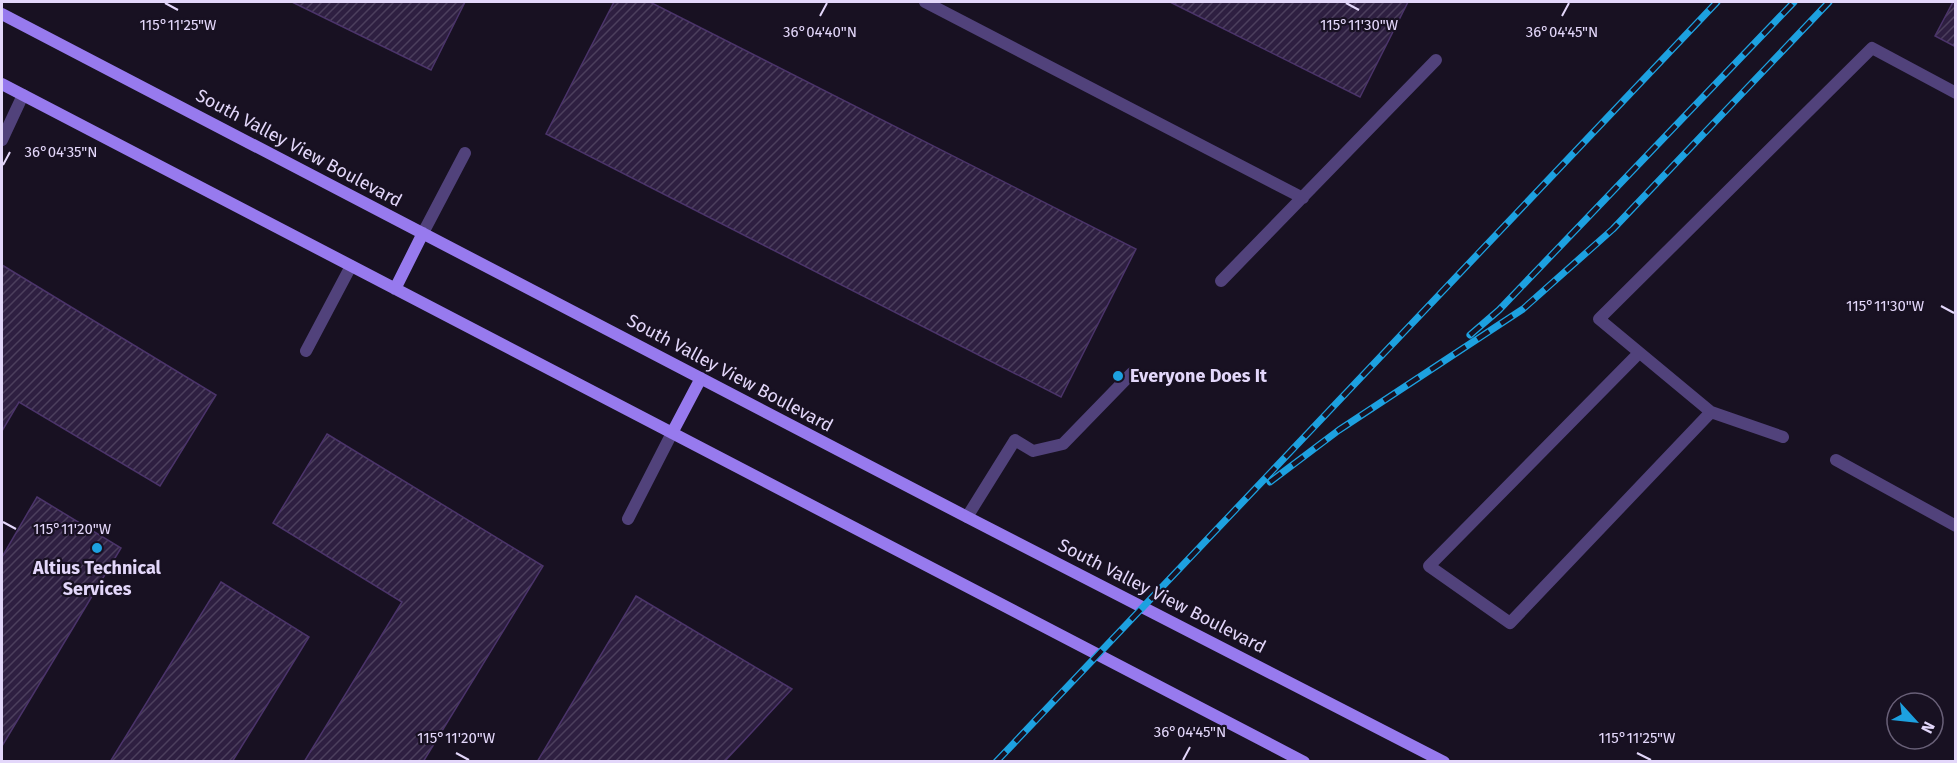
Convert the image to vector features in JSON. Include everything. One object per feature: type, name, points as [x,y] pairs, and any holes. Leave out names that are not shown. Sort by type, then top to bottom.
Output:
[{"type":"main road","name":"South Valley View Boulevard","points":[[2,14],[967,517],[1444,762]]},
{"type":"main road","points":[[2,84],[1304,762]]},
{"type":"main road","points":[[394,289],[423,233]]},
{"type":"main road","points":[[672,433],[701,378]]},
{"type":"lane","points":[[926,2],[1304,198]]},
{"type":"lane","points":[[1783,437],[1711,412],[1599,319],[1872,48],[1956,93]]},
{"type":"lane","points":[[1221,281],[1436,60]]},
{"type":"lane","points":[[2,140],[23,95]]},
{"type":"lane","points":[[423,233],[465,153]]},
{"type":"lane","points":[[306,351],[351,266]]},
{"type":"lane","points":[[1640,352],[1429,566],[1510,623],[1711,412]]},
{"type":"lane","points":[[967,517],[1015,440],[1033,451],[1063,444],[1132,373]]},
{"type":"lane","points":[[628,519],[672,433]]},
{"type":"lane","points":[[1836,460],[1956,526]]},
{"type":"building","points":[[292,2],[465,2],[431,70]]},
{"type":"building","points":[[614,2],[650,2],[1136,249],[1061,397],[546,134]]},
{"type":"building","points":[[1170,2],[1408,2],[1360,97]]},
{"type":"building","points":[[1953,2],[1956,2],[1956,47],[1935,36]]},
{"type":"building","points":[[2,265],[216,395],[160,486],[19,402],[2,431]]},
{"type":"building","points":[[327,434],[543,566],[423,762],[304,762],[402,602],[273,523]]},
{"type":"building","points":[[37,497],[121,548],[2,746],[2,557]]},
{"type":"building","points":[[221,582],[309,637],[232,762],[110,762]]},
{"type":"building","points":[[636,596],[792,689],[724,762],[537,762]]},
{"type":"railway","points":[[996,762],[1717,2]]},
{"type":"railway","points":[[1470,335],[1499,310],[1794,2]]},
{"type":"railway","points":[[1270,482],[1339,430],[1523,309],[1613,229],[1829,2]]},
{"type":"place","name":"Everyone Does It","points":[[1118,376]]},
{"type":"place","name":"Altius Technical Services","points":[[97,548]]}]
